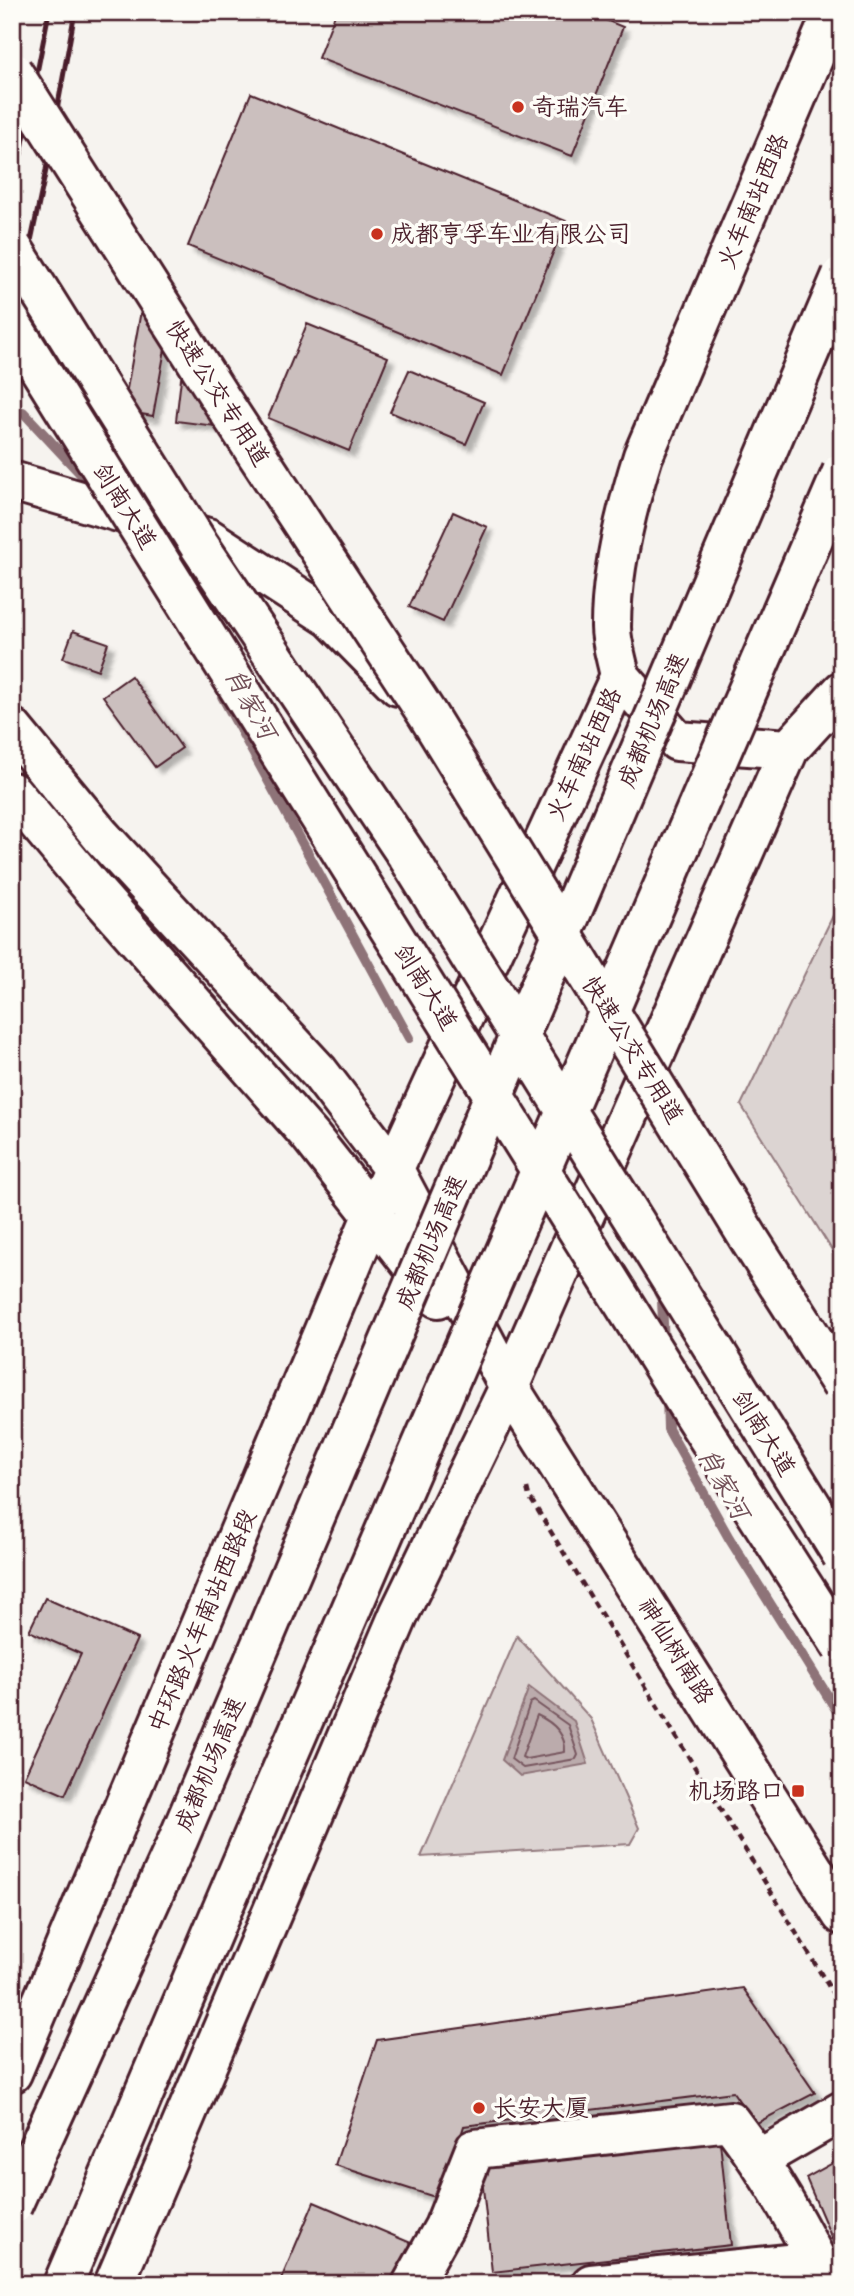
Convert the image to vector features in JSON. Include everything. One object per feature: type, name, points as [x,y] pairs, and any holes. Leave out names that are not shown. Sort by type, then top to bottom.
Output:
[{"type":"main road","name":"火车南站西路","points":[[394,1170],[620,676],[611,629],[615,584],[629,506],[643,456],[833,12]]},
{"type":"main road","name":"快速公交专用道","points":[[12,71],[426,714],[842,1385]]},
{"type":"main road","name":"剑南大道","points":[[12,247],[199,545],[408,857],[842,1555]]},
{"type":"main road","name":"成都机场高速","points":[[12,2206],[178,1840],[842,275]]},
{"type":"main road","name":"剑南大道","points":[[12,325],[682,1397],[842,1647]]},
{"type":"main road","points":[[63,2284],[842,472]]},
{"type":"main road","name":"快速公交专用道","points":[[12,481],[208,538],[331,618],[426,714]]},
{"type":"main road","points":[[620,676],[677,741],[789,749]]},
{"type":"main road","points":[[114,2284],[400,1612],[509,1387],[789,749],[842,691]]},
{"type":"main road","points":[[12,728],[101,836],[319,1072],[394,1170],[509,1387]]},
{"type":"main road","points":[[12,792],[93,889],[311,1137],[509,1387]]},
{"type":"main road","name":"中环路火车南站西路段","points":[[12,2073],[372,1216],[394,1170]]},
{"type":"main road","name":"神仙树南路","points":[[509,1387],[842,1915]]},
{"type":"main road","points":[[759,2159],[842,2111]]},
{"type":"main road","points":[[412,2284],[444,2227],[475,2149],[730,2121],[759,2159],[804,2234],[822,2272],[591,2284]]},
{"type":"path","points":[[526,1483],[529,1496],[842,2008]]},
{"type":"shaded area","points":[[842,897],[842,1266],[741,1105]]},
{"type":"shaded area","points":[[517,1636],[591,1719],[639,1828],[630,1844],[421,1857]]},
{"type":"water","points":[[529,1687],[574,1721],[588,1764],[520,1776],[502,1760]]},
{"type":"building","name":"奇瑞汽车","points":[[336,12],[586,12],[623,27],[572,156],[318,58]]},
{"type":"building","name":"成都亨孚车业有限公司","points":[[251,93],[566,221],[503,375],[188,246]]},
{"type":"building","points":[[142,305],[172,310],[153,416],[123,411]]},
{"type":"building","points":[[307,324],[388,357],[349,451],[268,418]]},
{"type":"building","points":[[183,362],[221,366],[215,426],[176,421]]},
{"type":"building","points":[[409,370],[484,402],[466,444],[390,412]]},
{"type":"building","points":[[453,512],[487,527],[443,622],[409,607]]},
{"type":"building","points":[[73,631],[108,643],[98,670],[63,658]]},
{"type":"building","points":[[131,676],[182,748],[155,767],[103,696]]},
{"type":"building","points":[[45,1598],[137,1639],[65,1795],[24,1777],[81,1654],[29,1631]]},
{"type":"building","name":"长安大厦","points":[[743,1988],[815,2093],[755,2124],[733,2092],[464,2126],[441,2199],[335,2165],[377,2040]]},
{"type":"building","points":[[720,2142],[731,2245],[492,2272],[481,2169]]},
{"type":"building","points":[[842,2158],[842,2262],[806,2178]]},
{"type":"building","points":[[314,2202],[411,2243],[393,2284],[279,2284]]},
{"type":"waterway","name":"肖家河","points":[[23,412],[93,487]]},
{"type":"waterway","name":"肖家河","points":[[222,696],[409,1038]]},
{"type":"waterway","name":"肖家河","points":[[658,1292],[662,1300],[664,1345]]},
{"type":"waterway","name":"肖家河","points":[[667,1396],[668,1429],[729,1538],[842,1719]]},
{"type":"railway","points":[[12,199],[49,12]]},
{"type":"railway","points":[[12,331],[46,170],[75,12]]},
{"type":"place","name":"奇瑞汽车","points":[[518,107]]},
{"type":"place","name":"成都亨孚车业有限公司","points":[[377,234]]},
{"type":"place","name":"机场路口","points":[[798,1791]]},
{"type":"place","name":"长安大厦","points":[[479,2108]]}]
